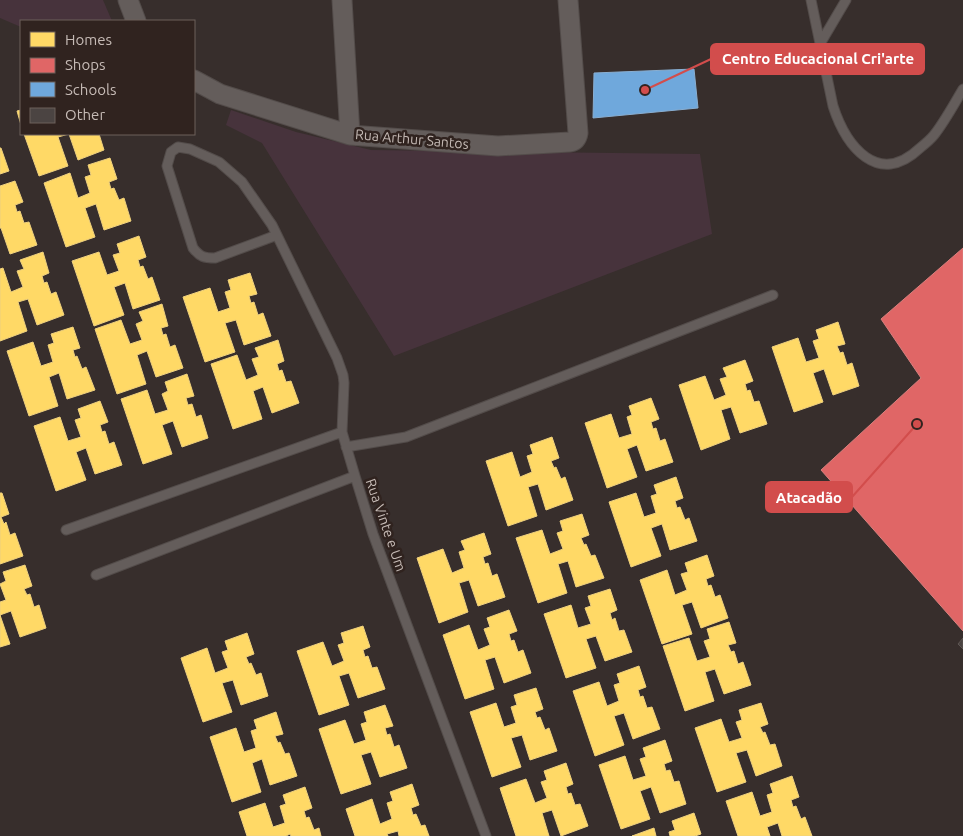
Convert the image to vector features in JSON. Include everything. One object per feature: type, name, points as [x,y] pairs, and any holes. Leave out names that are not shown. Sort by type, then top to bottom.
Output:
[{"type":"street","points":[[128,0],[136,20]]},
{"type":"street","points":[[342,0],[350,135]]},
{"type":"street","name":"Rua Arthur Santos","points":[[195,81],[220,94],[350,135],[498,146],[570,142],[578,138],[578,133],[568,0]]},
{"type":"lane","points":[[811,0],[833,106],[838,120],[844,133],[860,154],[873,162],[886,164],[900,162],[915,154],[934,136],[963,89]]},
{"type":"lane","points":[[820,44],[846,0]]},
{"type":"lane","name":"Rua Vinte e Um","points":[[277,235],[215,258],[206,258],[199,255],[193,248],[167,166],[171,152],[178,147],[190,149],[220,162],[242,182],[272,225],[277,235],[337,358],[343,375],[342,432],[373,534],[486,836]]},
{"type":"lane","points":[[346,447],[406,437],[773,295]]},
{"type":"lane","points":[[66,530],[342,432]]},
{"type":"lane","points":[[96,575],[355,476]]},
{"type":"shaded area","points":[[0,0],[103,0],[112,20],[20,20],[20,27],[0,18]]},
{"type":"shaded area","points":[[231,110],[296,132],[371,150],[700,154],[712,234],[394,356],[262,143],[226,125]]},
{"type":"building: Homes","points":[[20,110],[20,122],[17,111]]},
{"type":"building: Homes","points":[[24,135],[65,135],[58,137],[68,166],[39,176]]},
{"type":"building: Homes","points":[[69,135],[99,135],[104,150],[78,160]]},
{"type":"building: Homes","points":[[0,148],[9,171],[0,174]]},
{"type":"building: Homes","points":[[110,158],[117,179],[109,182],[111,189],[114,188],[119,200],[124,198],[131,221],[104,230],[96,204],[85,208],[95,237],[66,247],[44,183],[70,173],[78,198],[90,193],[85,177],[91,175],[88,165]]},
{"type":"building: Homes","points":[[15,181],[23,202],[15,205],[17,212],[20,211],[24,223],[29,222],[37,245],[10,254],[0,228],[0,186]]},
{"type":"building: Homes","points":[[139,236],[146,257],[138,260],[140,267],[143,266],[148,279],[152,277],[160,300],[133,309],[125,283],[114,287],[124,315],[94,326],[72,261],[99,252],[107,275],[119,271],[113,255],[120,253],[117,244]]},
{"type":"building: Homes","points":[[43,252],[49,273],[42,276],[44,283],[47,282],[51,294],[56,292],[64,315],[37,325],[28,299],[18,302],[27,331],[0,341],[0,269],[3,268],[11,292],[23,287],[17,271],[24,269],[20,260]]},
{"type":"building: Homes","points":[[250,273],[257,294],[249,296],[251,303],[254,302],[258,315],[263,313],[271,336],[244,345],[236,320],[225,323],[235,352],[205,362],[183,297],[210,288],[218,312],[230,308],[225,292],[231,290],[228,280]]},
{"type":"building: Homes","points":[[162,304],[168,326],[161,328],[163,335],[166,334],[170,347],[175,345],[183,368],[156,377],[147,351],[137,355],[146,384],[117,394],[95,329],[121,320],[130,344],[142,340],[136,324],[143,321],[139,312]]},
{"type":"building: Homes","points":[[838,322],[845,344],[837,346],[840,353],[843,352],[847,365],[852,363],[859,386],[833,395],[824,369],[813,373],[823,402],[794,412],[772,347],[798,338],[806,362],[819,358],[813,341],[819,339],[816,330]]},
{"type":"building: Homes","points":[[73,327],[80,348],[73,350],[75,357],[77,356],[82,369],[86,367],[95,390],[67,399],[59,373],[49,377],[58,406],[29,416],[7,351],[33,342],[41,366],[53,362],[48,345],[54,343],[51,334]]},
{"type":"building: Homes","points":[[278,340],[284,361],[277,364],[279,371],[282,370],[286,382],[291,381],[299,403],[272,413],[263,387],[253,391],[262,419],[233,429],[211,364],[237,355],[246,380],[258,375],[252,359],[259,357],[255,348]]},
{"type":"building: Homes","points":[[745,360],[753,381],[745,384],[747,391],[750,390],[754,402],[759,401],[767,424],[740,433],[731,407],[721,410],[730,439],[701,450],[679,385],[705,376],[714,400],[726,395],[720,379],[727,377],[723,368]]},
{"type":"building: Homes","points":[[187,374],[194,396],[186,398],[188,405],[192,404],[196,417],[201,415],[208,438],[182,447],[173,421],[162,425],[172,454],[143,464],[121,399],[147,390],[155,414],[168,410],[162,394],[168,391],[165,382]]},
{"type":"building: Homes","points":[[651,398],[659,419],[651,422],[653,429],[656,428],[660,441],[665,439],[673,462],[646,471],[637,445],[627,449],[637,477],[607,488],[585,423],[611,414],[619,438],[632,434],[627,417],[632,415],[629,406]]},
{"type":"building: Homes","points":[[100,401],[108,422],[100,425],[102,432],[105,431],[109,444],[114,442],[122,465],[95,474],[86,448],[76,452],[86,480],[56,491],[34,426],[60,417],[68,441],[81,437],[75,420],[81,418],[78,409]]},
{"type":"building: Homes","points":[[552,437],[559,458],[551,461],[561,479],[565,477],[573,500],[546,510],[538,484],[528,487],[537,516],[508,526],[486,461],[512,452],[520,477],[532,472],[527,456],[533,454],[530,445]]},
{"type":"building: Homes","points":[[676,477],[683,498],[675,501],[677,508],[680,507],[685,520],[689,518],[697,541],[670,550],[662,524],[651,528],[661,556],[631,567],[609,502],[636,493],[644,517],[656,513],[651,496],[657,494],[654,485]]},
{"type":"building: Homes","points":[[0,493],[2,493],[9,514],[1,517],[4,524],[6,522],[10,535],[15,533],[23,556],[0,564]]},
{"type":"building: Homes","points":[[582,514],[589,535],[581,538],[591,556],[595,555],[604,578],[576,587],[568,561],[558,564],[567,593],[538,603],[516,538],[542,530],[550,554],[563,549],[557,533],[563,531],[560,521]]},
{"type":"building: Homes","points":[[484,533],[491,554],[483,557],[485,564],[488,563],[492,576],[497,574],[505,597],[478,606],[469,580],[459,583],[468,612],[439,623],[417,558],[443,549],[452,573],[464,568],[459,552],[465,550],[461,541]]},
{"type":"building: Homes","points":[[707,555],[714,576],[706,579],[708,586],[711,585],[715,597],[720,595],[728,618],[701,628],[692,602],[682,605],[692,634],[662,644],[640,580],[667,570],[675,595],[687,590],[681,574],[688,572],[685,563]]},
{"type":"building: Homes","points":[[25,565],[32,586],[24,589],[27,595],[30,594],[34,607],[39,605],[46,628],[20,637],[11,611],[0,615],[0,602],[6,600],[0,584],[6,581],[3,572]]},
{"type":"building: Homes","points":[[610,589],[617,610],[610,613],[612,620],[615,618],[619,631],[624,630],[632,652],[605,661],[596,636],[586,639],[596,668],[566,678],[544,614],[571,605],[578,628],[591,624],[585,608],[591,606],[588,596]]},
{"type":"building: Homes","points":[[509,610],[517,631],[509,634],[511,641],[514,640],[518,652],[523,650],[531,673],[504,683],[495,657],[485,660],[494,689],[465,699],[443,635],[469,625],[478,650],[490,645],[484,629],[490,627],[487,618]]},
{"type":"building: Homes","points":[[0,615],[10,644],[0,647]]},
{"type":"building: Homes","points":[[729,622],[736,643],[728,645],[731,652],[734,651],[738,664],[743,662],[751,685],[724,694],[715,669],[705,672],[714,701],[685,711],[663,646],[689,638],[697,661],[710,657],[704,641],[710,639],[707,629]]},
{"type":"building: Homes","points":[[363,626],[370,647],[363,650],[365,657],[368,656],[372,668],[377,667],[385,689],[358,698],[349,673],[339,676],[349,705],[319,715],[297,651],[323,642],[332,666],[344,661],[338,645],[344,643],[341,633]]},
{"type":"building: Homes","points":[[247,633],[254,654],[246,657],[256,675],[261,673],[268,696],[241,705],[233,680],[222,683],[232,712],[203,722],[181,658],[207,648],[215,673],[228,668],[222,652],[228,650],[225,641]]},
{"type":"building: Homes","points":[[639,666],[646,687],[638,690],[640,697],[643,696],[647,708],[652,707],[660,729],[633,739],[624,713],[614,716],[624,745],[595,756],[573,691],[599,682],[607,706],[619,701],[614,685],[620,683],[617,674]]},
{"type":"building: Homes","points":[[536,688],[543,709],[535,712],[537,718],[540,717],[545,730],[549,728],[557,751],[530,760],[522,735],[511,738],[521,767],[492,777],[470,712],[496,703],[504,727],[516,723],[511,707],[517,705],[514,695]]},
{"type":"building: Homes","points":[[761,703],[768,724],[760,727],[763,733],[765,732],[770,745],[775,744],[782,766],[756,776],[747,750],[736,753],[746,782],[717,792],[695,728],[721,719],[729,742],[742,738],[736,722],[742,720],[739,710]]},
{"type":"building: Homes","points":[[385,705],[393,726],[385,728],[387,735],[390,734],[394,747],[399,745],[407,768],[380,777],[371,752],[361,755],[371,784],[341,794],[319,729],[345,720],[354,744],[366,740],[361,724],[367,722],[364,712]]},
{"type":"building: Homes","points":[[276,712],[283,734],[275,736],[285,754],[289,753],[297,776],[270,785],[262,759],[252,763],[261,792],[232,802],[210,737],[236,728],[244,752],[256,748],[251,731],[257,729],[254,720]]},
{"type":"building: Homes","points":[[665,740],[672,761],[664,764],[666,771],[670,770],[674,782],[679,781],[686,804],[660,813],[651,787],[640,791],[650,819],[621,829],[599,765],[625,756],[633,780],[646,776],[640,759],[646,757],[643,748]]},
{"type":"building: Homes","points":[[566,763],[573,784],[566,787],[568,794],[571,793],[575,805],[580,804],[588,826],[561,836],[552,810],[542,813],[549,836],[516,836],[500,788],[526,779],[535,803],[547,798],[541,782],[547,780],[544,771]]},
{"type":"building: Homes","points":[[792,776],[799,797],[791,800],[793,807],[796,806],[801,819],[805,817],[812,836],[782,836],[778,823],[767,827],[770,836],[738,836],[726,801],[752,792],[760,816],[772,812],[767,795],[773,793],[770,784]]},
{"type":"building: Homes","points":[[412,784],[419,805],[411,808],[413,815],[416,814],[421,826],[425,825],[429,836],[399,836],[398,831],[387,834],[388,836],[355,836],[346,809],[372,799],[380,824],[392,819],[387,803],[393,801],[390,792]]},
{"type":"building: Homes","points":[[305,787],[312,808],[304,811],[306,818],[309,817],[314,830],[319,828],[321,836],[291,836],[290,834],[286,836],[247,836],[239,812],[265,803],[273,827],[285,823],[280,806],[286,804],[283,795]]},
{"type":"building: Homes","points":[[694,813],[701,834],[695,836],[670,836],[669,832],[675,830],[672,821]]},
{"type":"building: Homes","points":[[654,828],[656,836],[632,836]]},
{"type":"building: Shops","points":[[963,248],[963,631],[821,470],[921,378],[881,319]]},
{"type":"building: Schools","points":[[694,69],[698,108],[593,118],[594,73]]},
{"type":"building: Other","points":[[963,638],[963,649],[958,644]]},
{"type":"place","name":"Centro Educacional Cri'arte","points":[[645,90]]},
{"type":"place","name":"Atacadão","points":[[917,424]]}]
